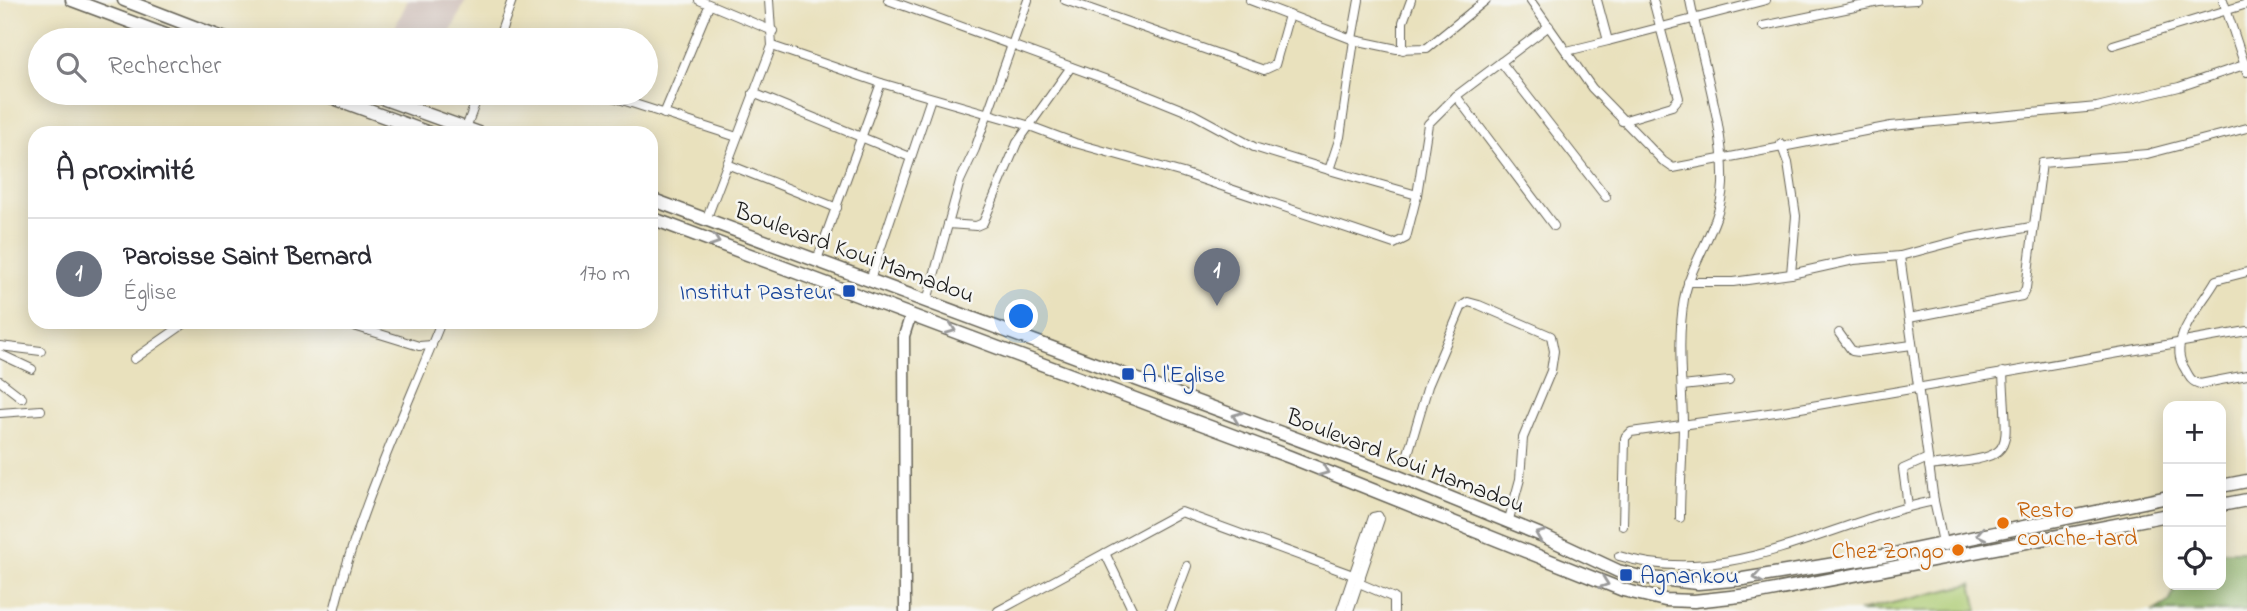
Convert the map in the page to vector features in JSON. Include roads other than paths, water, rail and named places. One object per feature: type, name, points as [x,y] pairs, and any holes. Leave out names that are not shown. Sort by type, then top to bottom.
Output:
[{"type":"main road","points":[[72,0],[146,28]]},
{"type":"main road","points":[[124,0],[197,28]]},
{"type":"main road","points":[[353,105],[410,126]]},
{"type":"main road","points":[[402,105],[460,126]]},
{"type":"main road","name":"Boulevard Koui Mamadou","points":[[658,202],[1394,475],[1618,571],[1667,582],[1698,583],[1847,562],[2163,498]]},
{"type":"main road","name":"Boulevard Koui Mamadou","points":[[658,221],[1088,381],[1504,541],[1579,574],[1623,590],[1665,600],[1719,600],[2163,516]]},
{"type":"main road","points":[[1088,381],[1095,363]]},
{"type":"main road","points":[[2226,485],[2247,481]]},
{"type":"main road","points":[[2226,504],[2247,500]]},
{"type":"street","points":[[502,28],[512,0]]},
{"type":"street","points":[[699,0],[773,31]]},
{"type":"street","points":[[706,220],[772,46],[769,0]]},
{"type":"street","points":[[888,0],[1193,114],[1254,147],[1418,195]]},
{"type":"street","points":[[927,301],[960,181],[1028,0]]},
{"type":"street","points":[[1065,0],[1264,70],[1275,65],[1289,15]]},
{"type":"street","points":[[1250,0],[1353,39],[1403,50],[1427,48],[1486,0]]},
{"type":"street","points":[[1329,170],[1340,137],[1359,0]]},
{"type":"street","points":[[1403,50],[1403,22],[1411,0]]},
{"type":"street","points":[[1530,0],[1592,88],[1669,167],[1721,159],[1781,144],[1891,126],[2097,107],[2246,67],[2223,0]]},
{"type":"street","points":[[1597,0],[1608,41]]},
{"type":"street","points":[[1622,121],[1672,106],[1677,102],[1679,93],[1653,0]]},
{"type":"street","points":[[1680,518],[1683,425],[1680,348],[1688,282],[1720,207],[1721,159],[1690,0]]},
{"type":"street","points":[[1567,51],[1766,0]]},
{"type":"street","points":[[1763,26],[1879,1],[1916,0]]},
{"type":"street","points":[[2113,45],[2247,4]]},
{"type":"street","points":[[664,114],[709,6]]},
{"type":"street","points":[[772,46],[881,83],[1027,125],[1075,144],[1182,173],[1394,244],[1406,238],[1418,195],[1428,124],[1456,96],[1549,26]]},
{"type":"street","points":[[1501,62],[1606,197]]},
{"type":"street","points":[[948,224],[976,226],[983,223],[1027,125],[1071,67]]},
{"type":"street","points":[[817,260],[881,83]]},
{"type":"street","points":[[753,93],[910,157]]},
{"type":"street","points":[[1456,96],[1554,226]]},
{"type":"street","points":[[870,280],[931,98]]},
{"type":"street","points":[[467,126],[475,105]]},
{"type":"street","points":[[637,105],[737,137]]},
{"type":"street","points":[[1909,318],[2022,296],[2026,288],[2031,227],[2042,163],[2147,154],[2247,128]]},
{"type":"street","points":[[1781,144],[1788,163],[1796,216],[1791,274]]},
{"type":"street","points":[[727,164],[838,208]]},
{"type":"street","points":[[1688,282],[1733,282],[1791,274],[1854,260],[1900,256],[1968,238],[2031,227]]},
{"type":"street","points":[[1900,256],[1934,501],[1946,559]]},
{"type":"street","points":[[2247,272],[2216,280],[2180,342],[2179,361],[2194,383],[2247,375]]},
{"type":"street","points":[[1407,457],[1428,386],[1462,306],[1468,302],[1479,305],[1550,336],[1554,351],[1551,371],[1523,438],[1520,479],[1508,523]]},
{"type":"street","points":[[905,611],[904,336],[911,314]]},
{"type":"street","points":[[134,359],[177,329]]},
{"type":"street","points":[[364,329],[419,346],[432,345]]},
{"type":"street","points":[[334,611],[345,566],[397,426],[438,329]]},
{"type":"street","points":[[1623,526],[1626,434],[2247,331]]},
{"type":"street","points":[[1839,333],[1852,351],[1912,345]]},
{"type":"street","points":[[0,346],[41,351]]},
{"type":"street","points":[[0,354],[32,369]]},
{"type":"street","points":[[1908,506],[1903,469],[1929,462],[1982,460],[1999,453],[2005,445],[2007,428],[2003,372]]},
{"type":"street","points":[[0,381],[22,398]]},
{"type":"street","points":[[1682,386],[1728,381]]},
{"type":"street","points":[[0,413],[41,410]]},
{"type":"street","points":[[1619,556],[1665,565],[1715,565],[1757,557],[1853,522],[1934,501]]},
{"type":"street","points":[[999,611],[1181,512],[1358,579],[1394,598],[1394,611]]},
{"type":"street","points":[[1342,611],[1358,579],[1373,517],[1378,516],[1349,611]]},
{"type":"street","points":[[1105,553],[1133,611]]},
{"type":"street","points":[[1170,611],[1187,566]]},
{"type":"place","name":"Institut Pasteur","points":[[849,291]]},
{"type":"place","name":"Paroisse Saint Bernard","points":[[1217,306]]},
{"type":"place","name":"A l'Eglise","points":[[1128,374]]},
{"type":"place","name":"Resto couche-tard","points":[[2003,523]]},
{"type":"place","name":"Chez Zongo","points":[[1958,550]]},
{"type":"place","name":"Agnankou","points":[[1626,575]]}]
